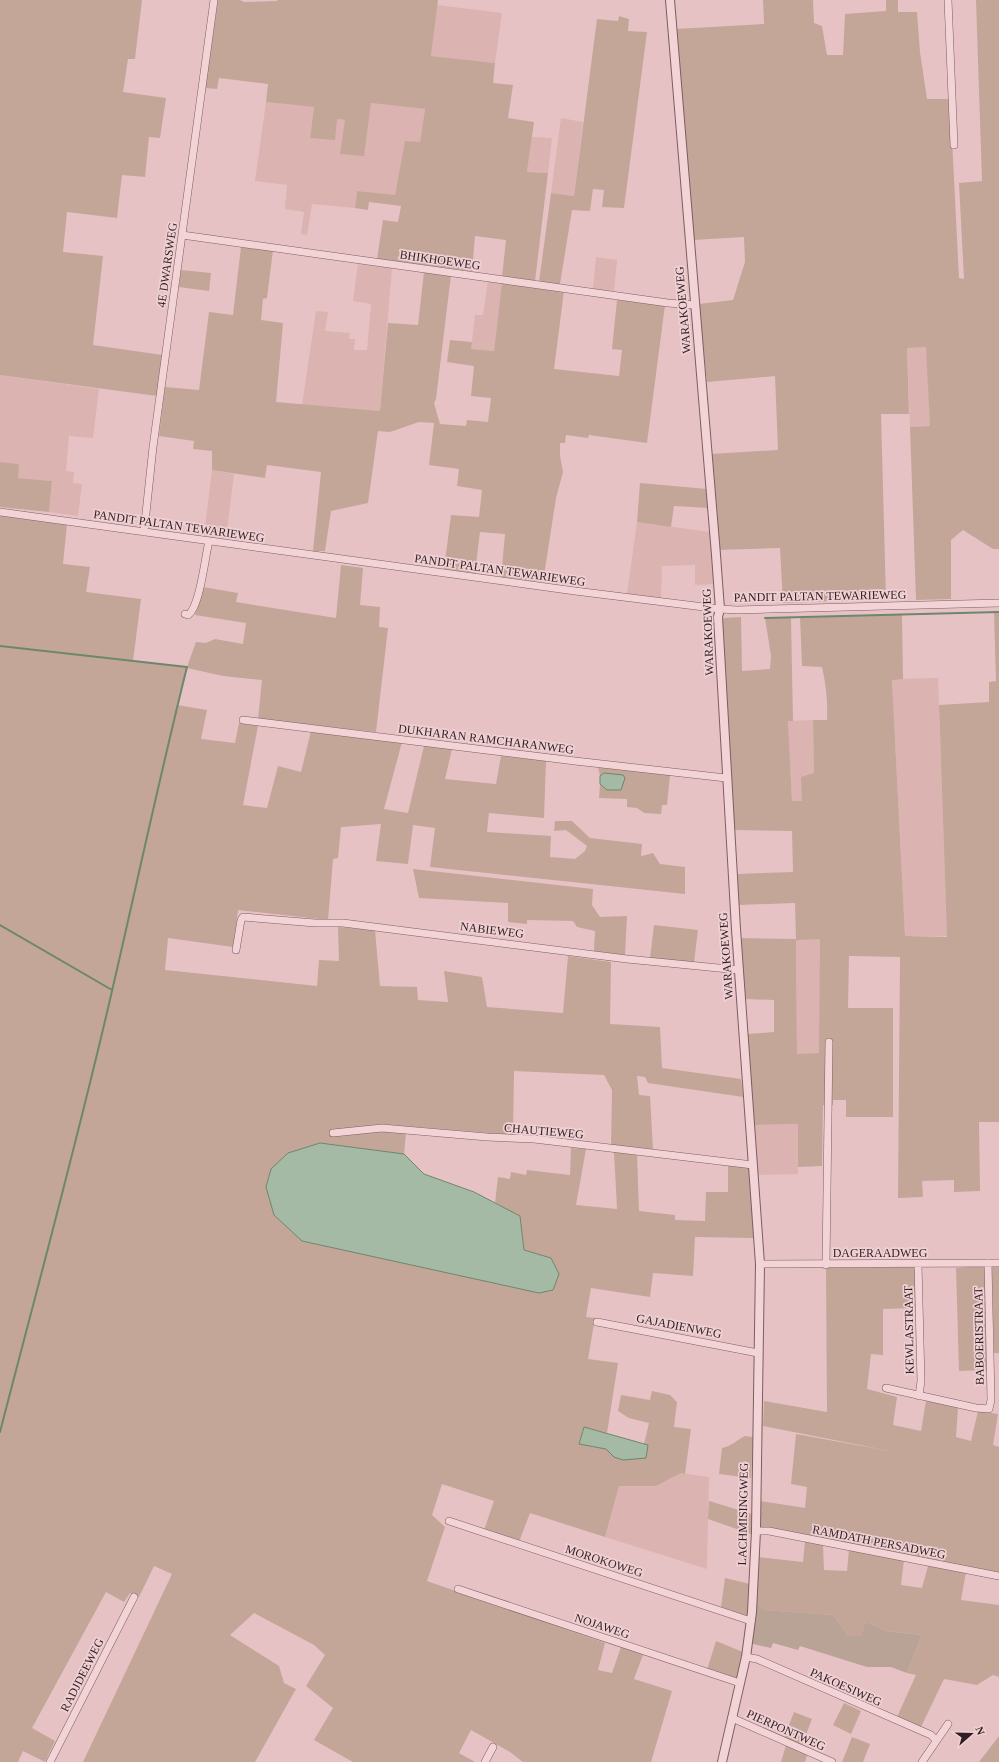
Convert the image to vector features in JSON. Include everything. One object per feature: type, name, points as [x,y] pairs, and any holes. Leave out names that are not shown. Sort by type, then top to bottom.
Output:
[{"type":"street","name":"4E DWARSWEG","points":[[144,532],[153,447],[214,0]]},
{"type":"street","name":"WARAKOEWEG","points":[[670,0],[720,609],[718,617],[726,778],[760,1264]]},
{"type":"street","points":[[948,0],[954,145]]},
{"type":"street","name":"BHIKHOEWEG","points":[[182,235],[661,302],[695,305]]},
{"type":"street","name":"PANDIT PALTAN TEWARIEWEG","points":[[0,512],[575,591],[720,609],[737,610],[999,603]]},
{"type":"street","points":[[185,614],[188,615],[192,612],[196,603],[209,541]]},
{"type":"street","name":"DUKHARAN RAMCHARANWEG","points":[[243,720],[552,759],[726,778]]},
{"type":"street","name":"NABIEWEG","points":[[236,950],[242,918],[315,924],[343,923],[627,959],[739,970]]},
{"type":"street","points":[[826,1265],[829,1042]]},
{"type":"street","name":"CHAUTIEWEG","points":[[333,1133],[382,1128],[471,1136],[534,1139],[753,1165]]},
{"type":"street","name":"DAGERAADWEG","points":[[760,1264],[999,1264]]},
{"type":"street","name":"LACHMISINGWEG","points":[[722,1762],[746,1657],[751,1621],[756,1531],[760,1264]]},
{"type":"street","name":"KEWLASTRAAT","points":[[918,1264],[921,1381],[919,1396]]},
{"type":"street","name":"BABOERISTRAAT","points":[[919,1396],[976,1408],[989,1409],[992,1400],[988,1264]]},
{"type":"street","name":"GAJADIENWEG","points":[[597,1322],[758,1354]]},
{"type":"street","points":[[886,1388],[919,1396]]},
{"type":"street","name":"MOROKOWEG","points":[[449,1521],[751,1621]]},
{"type":"street","name":"RAMDATH PERSADWEG","points":[[756,1531],[769,1531],[999,1576]]},
{"type":"street","name":"NOJAWEG","points":[[458,1589],[740,1683]]},
{"type":"street","name":"RADJDEEWEG","points":[[50,1762],[134,1597]]},
{"type":"street","name":"PAKOESIWEG","points":[[746,1657],[757,1660],[931,1735],[936,1740]]},
{"type":"street","name":"PIERPONTWEG","points":[[732,1718],[832,1762]]},
{"type":"street","points":[[922,1762],[948,1724]]},
{"type":"street","points":[[485,1762],[493,1748]]},
{"type":"shaded area","points":[[0,0],[142,0],[135,59],[128,59],[123,92],[166,98],[160,138],[149,137],[145,177],[122,175],[117,218],[67,212],[63,252],[103,256],[93,345],[162,355],[157,396],[0,375]]},
{"type":"shaded area","points":[[218,0],[240,0],[244,2],[277,0],[438,0],[431,56],[495,63],[493,83],[513,85],[508,118],[534,122],[527,172],[548,173],[535,281],[502,277],[506,240],[475,236],[472,271],[377,259],[383,220],[398,222],[401,206],[369,202],[368,210],[355,208],[357,191],[395,195],[405,141],[420,142],[425,109],[371,103],[364,156],[340,154],[345,120],[337,119],[335,140],[310,138],[314,107],[266,102],[268,84],[219,78],[217,89],[205,88]]},
{"type":"shaded area","points":[[763,0],[813,0],[814,23],[822,26],[827,55],[843,55],[845,14],[886,11],[886,0],[898,0],[898,12],[917,12],[920,52],[927,99],[950,99],[959,278],[964,279],[959,183],[982,181],[976,0],[999,0],[999,549],[993,549],[963,530],[951,540],[951,599],[916,600],[910,427],[930,426],[926,347],[907,348],[909,414],[881,414],[886,599],[783,603],[780,548],[718,550],[710,454],[778,450],[775,376],[707,382],[699,304],[733,300],[745,262],[744,237],[693,240],[676,29],[764,24]]},
{"type":"shaded area","points":[[437,5],[502,13],[495,63],[431,56]]},
{"type":"shaded area","points":[[619,16],[629,19],[628,31],[647,32],[624,208],[602,207],[604,190],[593,189],[590,211],[572,210],[560,284],[539,282],[551,193],[574,196],[597,19],[618,21]]},
{"type":"shaded area","points":[[266,102],[314,107],[310,138],[337,119],[345,120],[363,156],[371,103],[425,109],[420,143],[405,142],[395,196],[357,191],[355,208],[312,204],[307,235],[301,234],[304,212],[285,209],[287,185],[255,181]]},
{"type":"shaded area","points":[[561,118],[583,122],[574,196],[551,193]]},
{"type":"shaded area","points":[[532,137],[552,138],[548,173],[527,172]]},
{"type":"shaded area","points":[[241,247],[273,250],[267,298],[263,299],[261,320],[283,323],[276,402],[380,411],[388,323],[418,325],[424,272],[451,275],[436,399],[434,403],[440,424],[466,426],[467,420],[488,422],[491,398],[471,396],[474,366],[447,362],[450,340],[472,342],[471,349],[494,351],[502,282],[564,291],[554,369],[619,376],[622,350],[612,349],[617,300],[665,305],[647,443],[589,435],[588,438],[566,435],[565,443],[560,443],[560,456],[563,472],[556,498],[543,582],[501,577],[505,534],[480,532],[475,573],[444,569],[451,515],[479,517],[482,490],[457,486],[459,469],[429,465],[434,423],[419,422],[390,432],[378,431],[368,503],[331,511],[325,551],[313,551],[321,472],[267,465],[265,478],[212,470],[212,451],[193,449],[194,441],[159,436],[165,387],[199,390],[209,312],[233,315]]},
{"type":"shaded area","points":[[596,257],[617,260],[614,291],[593,289]]},
{"type":"shaded area","points":[[358,264],[392,268],[380,411],[302,405],[316,311],[328,312],[325,331],[350,333],[349,339],[355,339],[354,350],[367,350],[371,304],[353,301]]},
{"type":"shaded area","points":[[181,270],[211,273],[209,291],[179,287]]},
{"type":"shaded area","points":[[488,280],[502,282],[494,351],[471,349],[475,315],[483,315]]},
{"type":"shaded area","points":[[927,347],[930,426],[910,427],[907,348]]},
{"type":"shaded area","points":[[0,375],[99,389],[93,438],[69,436],[66,471],[74,472],[73,483],[82,484],[78,516],[49,512],[52,481],[17,478],[19,464],[0,462]]},
{"type":"shaded area","points":[[0,462],[19,464],[18,478],[52,481],[49,512],[0,507]]},
{"type":"shaded area","points":[[212,470],[234,474],[226,539],[204,536]]},
{"type":"shaded area","points":[[640,483],[707,489],[709,508],[674,506],[671,527],[637,522]]},
{"type":"shaded area","points":[[0,515],[67,524],[63,564],[90,567],[86,592],[141,599],[133,661],[187,667],[196,642],[206,643],[215,639],[243,644],[246,623],[195,615],[203,587],[238,593],[236,602],[336,618],[341,565],[363,568],[360,605],[380,607],[379,627],[388,628],[376,732],[258,719],[262,680],[223,676],[187,668],[177,705],[207,710],[201,739],[235,743],[239,723],[258,726],[243,805],[267,808],[278,766],[301,772],[311,731],[402,742],[384,809],[408,813],[424,746],[452,749],[445,779],[496,784],[501,756],[546,761],[544,818],[489,813],[487,832],[551,836],[550,857],[575,859],[585,851],[587,846],[566,830],[554,831],[555,821],[572,821],[590,838],[642,844],[641,856],[653,853],[660,864],[685,867],[685,894],[430,867],[435,828],[413,825],[408,864],[376,861],[381,824],[341,827],[338,858],[333,859],[328,920],[238,910],[233,947],[168,938],[165,970],[317,986],[319,960],[339,961],[338,927],[375,930],[380,986],[417,987],[418,1000],[448,1002],[444,971],[482,977],[487,1007],[563,1013],[568,956],[611,962],[610,1024],[660,1027],[662,1068],[741,1079],[743,1097],[648,1083],[645,1077],[637,1076],[639,1095],[650,1096],[653,1149],[611,1146],[612,1090],[604,1075],[514,1071],[513,1135],[382,1124],[330,1131],[331,1136],[383,1130],[406,1133],[404,1154],[320,1143],[266,1187],[551,1258],[524,1250],[520,1216],[495,1203],[498,1177],[510,1179],[511,1172],[526,1175],[527,1170],[570,1175],[571,1148],[586,1149],[576,1205],[617,1209],[614,1152],[637,1154],[639,1211],[675,1215],[675,1220],[705,1221],[706,1192],[728,1192],[728,1165],[749,1167],[754,1238],[695,1237],[693,1276],[653,1273],[650,1297],[591,1288],[586,1317],[595,1318],[588,1359],[618,1363],[607,1433],[584,1427],[579,1443],[606,1449],[614,1457],[648,1445],[644,1444],[649,1423],[629,1418],[618,1411],[621,1395],[650,1400],[652,1391],[670,1395],[677,1402],[674,1427],[691,1429],[685,1474],[681,1473],[656,1486],[619,1486],[605,1537],[530,1513],[519,1542],[484,1530],[494,1501],[442,1484],[432,1515],[445,1527],[427,1581],[605,1643],[598,1670],[612,1673],[621,1647],[643,1655],[634,1679],[672,1691],[651,1762],[523,1762],[510,1752],[471,1730],[459,1753],[475,1762],[353,1762],[314,1740],[333,1708],[306,1686],[325,1655],[314,1645],[254,1613],[230,1635],[279,1666],[284,1683],[296,1689],[255,1762],[83,1762],[172,1574],[154,1566],[139,1597],[130,1593],[124,1602],[106,1592],[32,1728],[55,1741],[45,1762],[23,1751],[18,1762],[0,1762]]},
{"type":"shaded area","points":[[637,522],[710,532],[715,584],[695,585],[695,565],[662,566],[661,598],[627,594]]},
{"type":"shaded area","points":[[994,612],[999,612],[999,1122],[979,1122],[980,1191],[954,1192],[954,1180],[922,1181],[923,1197],[898,1198],[900,957],[849,956],[848,1008],[893,1008],[893,1117],[846,1117],[846,1100],[833,1100],[833,1105],[823,1105],[822,1166],[798,1167],[798,1124],[753,1125],[747,1034],[774,1032],[774,1000],[745,999],[741,938],[796,939],[795,903],[738,905],[737,874],[793,872],[792,831],[733,830],[721,623],[724,618],[741,617],[742,671],[770,669],[771,656],[765,618],[791,618],[793,721],[788,721],[792,801],[802,801],[801,777],[814,773],[813,720],[827,720],[827,706],[826,687],[822,667],[802,666],[800,617],[902,614],[903,679],[892,680],[905,936],[947,937],[939,705],[989,702],[989,682],[996,681]],"holes":[[[820,939],[819,1053],[797,1054],[796,940]]]},
{"type":"shaded area","points":[[938,678],[947,936],[905,936],[892,679]]},
{"type":"shaded area","points":[[813,720],[814,773],[803,801],[792,801],[788,721]]},
{"type":"shaded area","points":[[598,767],[670,775],[667,805],[662,805],[661,814],[644,813],[637,808],[627,807],[627,799],[599,798],[600,784],[607,790],[623,775],[604,773],[600,776]]},
{"type":"shaded area","points":[[604,773],[623,775],[625,778],[621,790],[607,790],[600,784],[600,776]]},
{"type":"shaded area","points":[[413,869],[593,889],[592,905],[600,917],[627,916],[625,955],[594,951],[595,931],[577,927],[573,921],[527,920],[527,924],[508,922],[508,903],[419,898]]},
{"type":"shaded area","points":[[654,925],[698,930],[694,963],[650,958]]},
{"type":"shaded area","points":[[796,939],[820,939],[821,1053],[797,1055]]},
{"type":"shaded area","points":[[798,1124],[798,1174],[756,1175],[753,1125]]},
{"type":"shaded area","points":[[320,1143],[404,1154],[424,1174],[474,1192],[520,1216],[524,1250],[551,1258],[559,1274],[553,1290],[539,1293],[302,1241],[274,1215],[266,1187],[271,1169],[288,1153]]},
{"type":"shaded area","points":[[985,1266],[987,1370],[959,1371],[956,1268]]},
{"type":"shaded area","points":[[992,1266],[999,1266],[999,1353],[994,1353]]},
{"type":"shaded area","points":[[915,1267],[916,1308],[883,1309],[883,1355],[871,1354],[867,1389],[897,1397],[893,1425],[921,1431],[926,1401],[958,1407],[956,1437],[971,1441],[978,1411],[998,1414],[993,1445],[999,1447],[999,1573],[758,1529],[760,1501],[805,1508],[807,1487],[791,1484],[796,1434],[890,1451],[763,1426],[764,1401],[827,1412],[826,1268]]},
{"type":"shaded area","points":[[584,1427],[648,1445],[646,1458],[623,1460],[614,1457],[606,1449],[579,1444]]},
{"type":"shaded area","points":[[745,1436],[753,1437],[751,1478],[719,1474],[722,1448],[731,1445]]},
{"type":"shaded area","points":[[681,1473],[709,1477],[707,1569],[605,1537],[619,1486],[656,1486]]},
{"type":"shaded area","points":[[709,1501],[752,1514],[751,1534],[708,1519]]},
{"type":"shaded area","points":[[805,1541],[823,1544],[824,1570],[847,1571],[849,1549],[904,1560],[901,1585],[922,1588],[928,1566],[966,1572],[961,1600],[999,1605],[999,1677],[993,1675],[977,1685],[944,1679],[921,1727],[897,1717],[916,1675],[907,1673],[922,1635],[886,1631],[865,1621],[861,1636],[848,1636],[833,1615],[762,1610],[756,1603],[758,1557],[803,1562]]},
{"type":"shaded area","points":[[725,1578],[750,1584],[747,1616],[721,1607]]},
{"type":"shaded area","points":[[756,1603],[763,1610],[833,1615],[848,1636],[861,1636],[865,1621],[886,1631],[922,1635],[907,1673],[891,1667],[867,1667],[800,1646],[798,1650],[773,1643],[771,1648],[749,1643]]},
{"type":"shaded area","points":[[716,1641],[743,1652],[738,1678],[734,1679],[707,1670]]},
{"type":"shaded area","points":[[844,1703],[861,1711],[851,1734],[833,1725]]},
{"type":"shaded area","points":[[794,1712],[812,1719],[802,1745],[784,1738]]},
{"type":"shaded area","points":[[999,1736],[999,1762],[979,1762]]},
{"type":"shaded area","points":[[852,1737],[870,1744],[863,1762],[842,1762]]},
{"type":"shaded area","points":[[786,1745],[807,1755],[805,1762],[781,1762]]},
{"type":"waterway","points":[[765,618],[999,612]]},
{"type":"waterway","points":[[0,646],[187,667],[86,1102],[0,1432]]},
{"type":"waterway","points":[[0,925],[112,990]]}]
